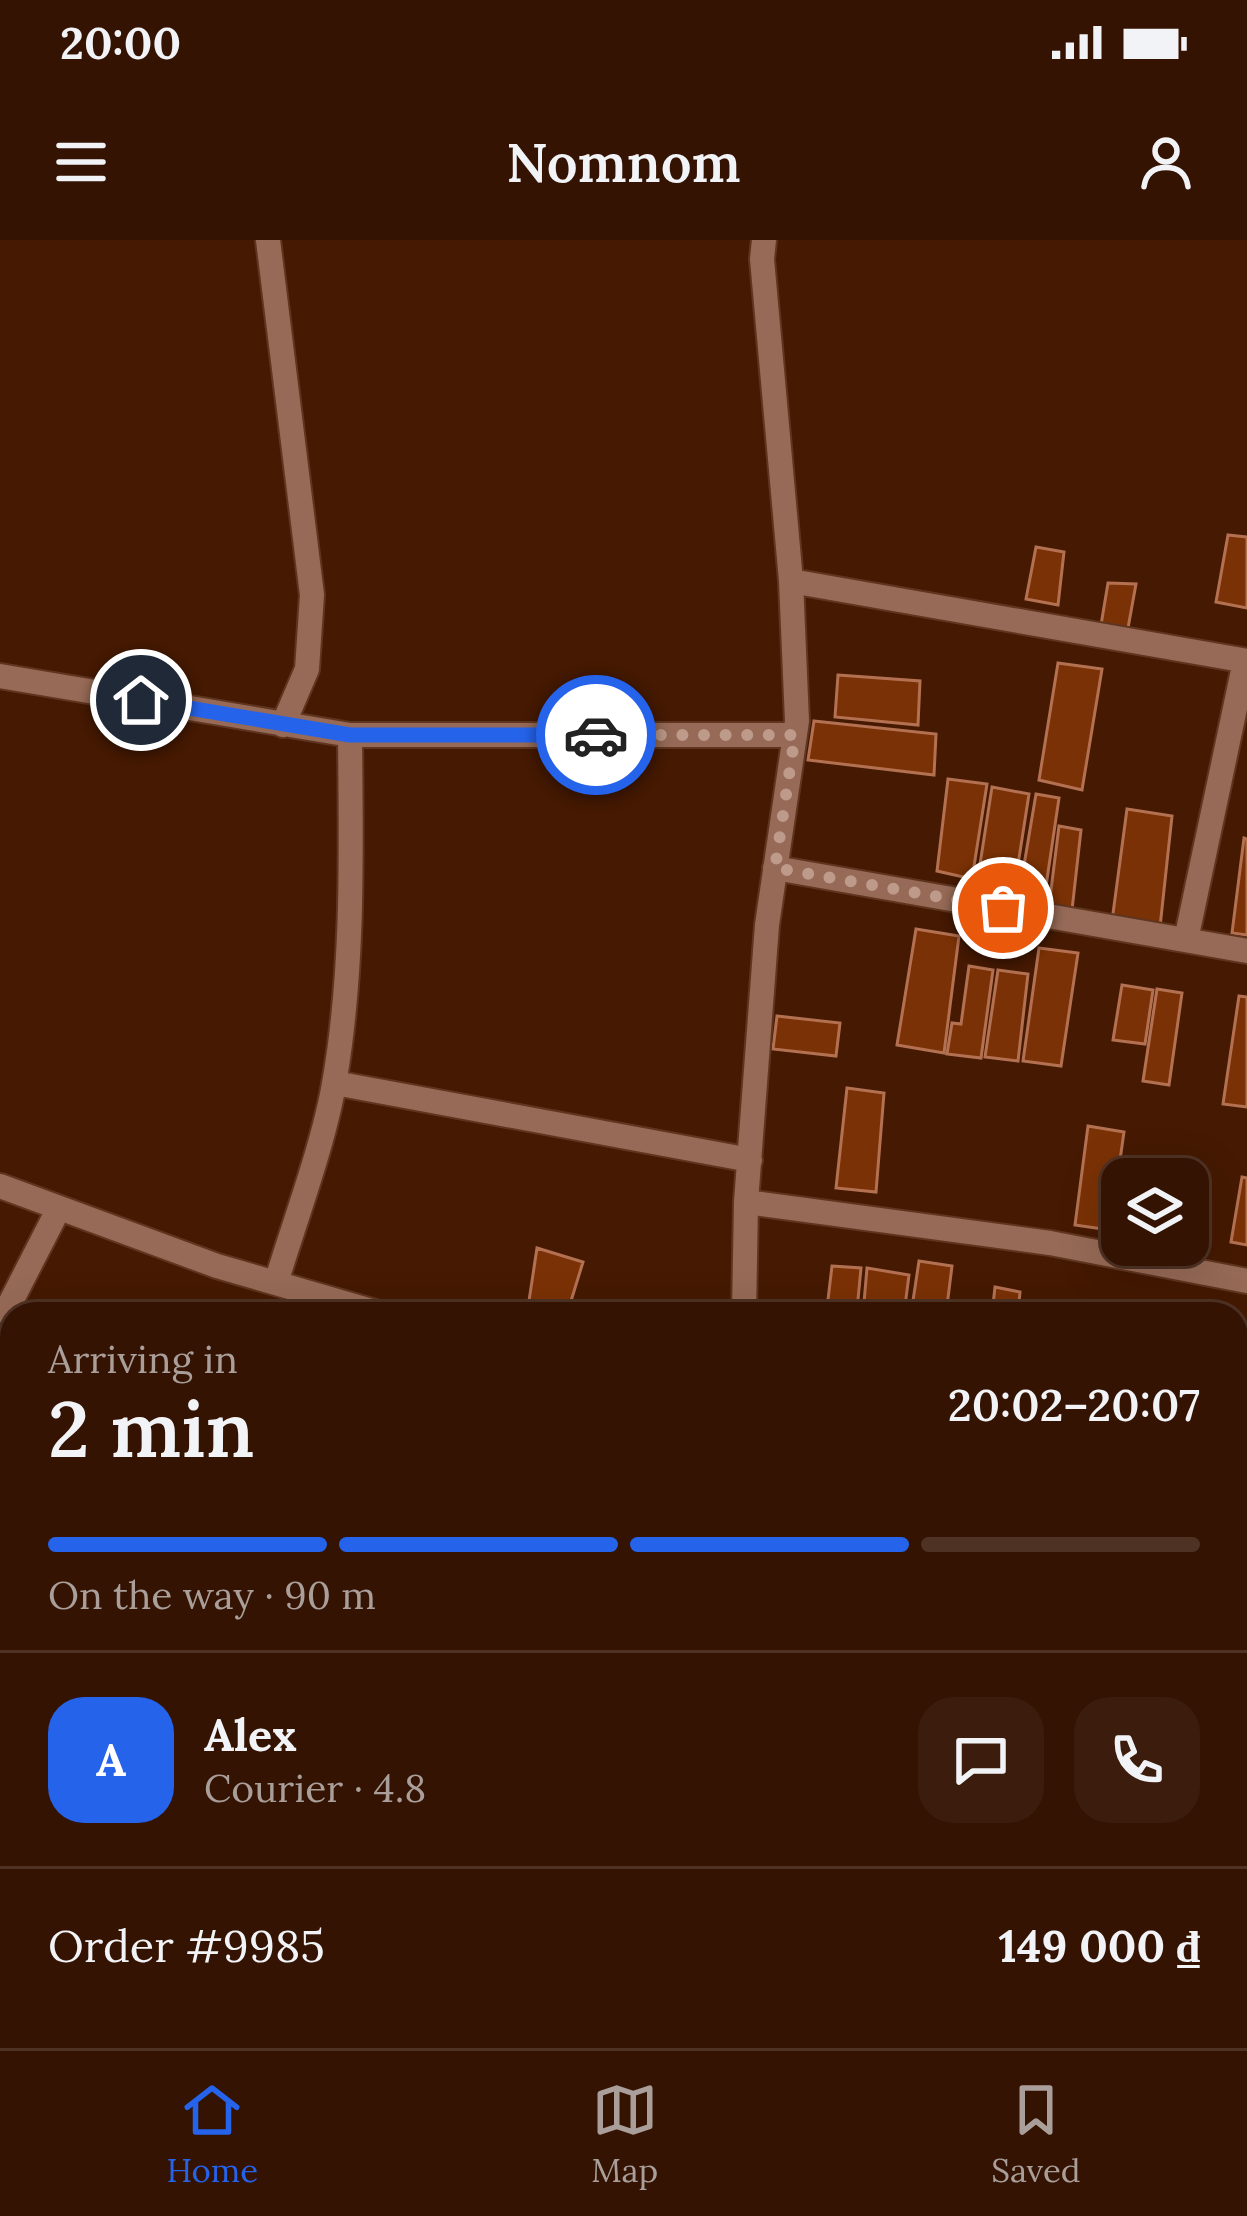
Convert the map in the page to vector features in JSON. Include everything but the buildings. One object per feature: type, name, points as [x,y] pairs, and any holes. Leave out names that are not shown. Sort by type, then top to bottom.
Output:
[{"type":"street","points":[[268,240],[312,595],[307,669],[283,725]]},
{"type":"street","points":[[744,1302],[746,1202],[767,925],[795,735],[791,580],[764,240]]},
{"type":"street","points":[[791,580],[1246,661],[1186,940]]},
{"type":"street","points":[[0,676],[350,735],[795,735]]},
{"type":"street","points":[[276,1283],[335,1083],[345,1005],[350,735]]},
{"type":"street","points":[[775,868],[1247,951]]},
{"type":"street","points":[[335,1083],[750,1160]]},
{"type":"street","points":[[0,1186],[217,1266],[341,1302]]},
{"type":"street","points":[[746,1202],[1050,1243],[1247,1281]]},
{"type":"street","points":[[11,1302],[59,1208]]},
{"type":"way so far","points":[[596,735],[795,735],[775,868],[1003,908]]},
{"type":"route","points":[[141,700],[350,735],[596,735]]}]
